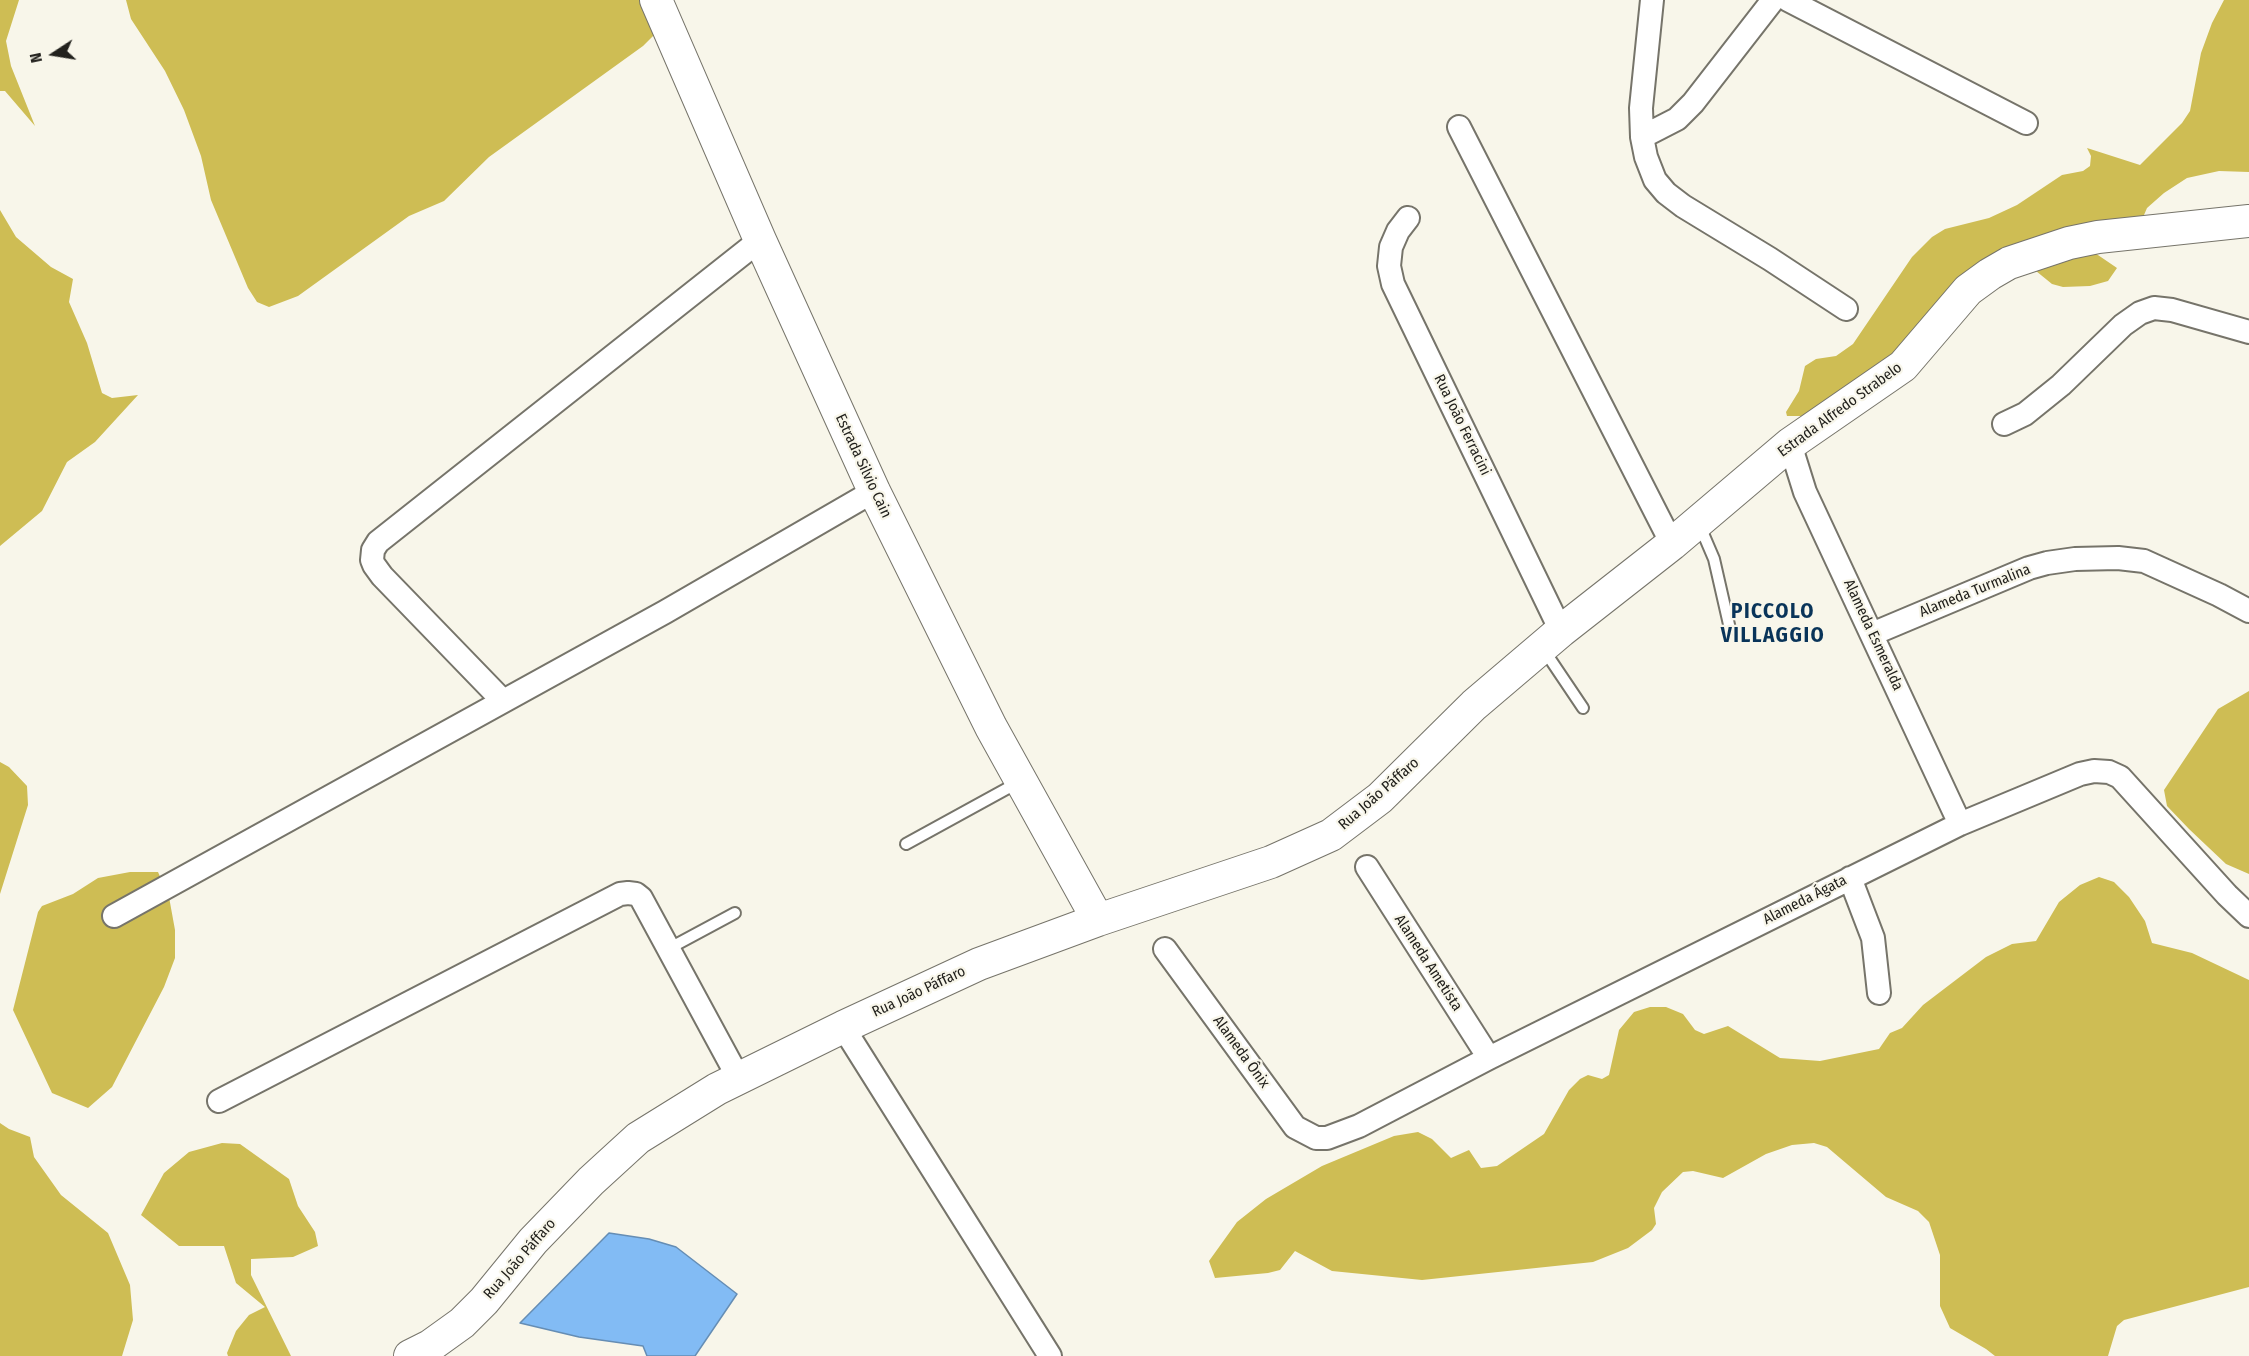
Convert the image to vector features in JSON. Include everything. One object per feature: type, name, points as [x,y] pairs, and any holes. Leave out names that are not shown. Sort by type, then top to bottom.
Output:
[{"type":"street","name":"Estrada Silvio Cain","points":[[656,0],[760,240],[874,491],[1020,782],[1098,920]]},
{"type":"street","points":[[1652,0],[1641,108],[1642,137],[1646,157],[1655,180],[1666,193],[1683,206],[1846,309]]},
{"type":"street","points":[[1642,137],[1677,118],[1693,103],[1773,0]]},
{"type":"street","points":[[1788,0],[2026,123]]},
{"type":"street","points":[[1459,127],[1672,544]]},
{"type":"street","name":"Rua João Ferracini","points":[[1408,218],[1398,231],[1391,247],[1389,266],[1393,284],[1552,640]]},
{"type":"street","name":"Estrada Alfredo Strabelo","points":[[1474,705],[1672,544],[1790,444],[1903,366],[1968,290],[2009,263],[2069,243],[2097,237],[2249,221]]},
{"type":"street","points":[[503,701],[382,576],[374,566],[373,550],[378,542],[760,240]]},
{"type":"street","points":[[2004,424],[2025,414],[2061,385],[2123,325],[2154,308],[2172,310],[2249,333]]},
{"type":"street","name":"Alameda Esmeralda","points":[[1790,444],[1805,492],[1960,824]]},
{"type":"street","points":[[114,916],[665,612],[874,491]]},
{"type":"street","name":"Alameda Turmalina","points":[[1872,634],[2029,568],[2075,559],[2118,558],[2144,561],[2249,611]]},
{"type":"street","name":"Rua João Páffaro","points":[[410,1356],[430,1346],[462,1323],[484,1301],[533,1241],[591,1181],[639,1138],[675,1114],[843,1027],[979,964],[1098,920],[1271,862],[1331,835],[1380,798],[1474,705]]},
{"type":"street","name":"Alameda Ágata","points":[[1327,1138],[1359,1126],[1490,1058],[1960,824],[2080,774],[2094,771],[2109,772],[2120,777],[2234,903],[2249,916]]},
{"type":"street","name":"Alameda Ametista","points":[[1367,867],[1490,1058]]},
{"type":"street","points":[[1850,878],[1873,938],[1879,993]]},
{"type":"street","points":[[219,1101],[620,894],[636,894],[641,898],[739,1079]]},
{"type":"street","name":"Alameda Ônix","points":[[1165,949],[1296,1127],[1316,1138],[1327,1138]]},
{"type":"street","points":[[843,1027],[1050,1356]]},
{"type":"lane","points":[[1697,521],[1714,559],[1730,629]]},
{"type":"lane","points":[[1552,640],[1583,708]]},
{"type":"lane","points":[[906,844],[1013,783],[1020,782]]},
{"type":"lane","points":[[668,949],[735,913]]},
{"type":"shaded area","points":[[0,0],[19,0],[6,41],[11,66],[35,126],[5,91],[0,91]]},
{"type":"shaded area","points":[[126,0],[653,0],[658,20],[654,35],[643,46],[489,157],[444,201],[409,216],[298,296],[269,307],[257,302],[248,288],[211,200],[201,156],[184,110],[165,71],[131,19]]},
{"type":"shaded area","points":[[2224,0],[2249,0],[2249,172],[2219,171],[2187,178],[2164,193],[2147,208],[2144,215],[2171,218],[2095,253],[2117,268],[2108,281],[2090,286],[2063,287],[2052,284],[2036,271],[2016,275],[1991,290],[1951,333],[1805,416],[1787,416],[1786,412],[1799,391],[1805,366],[1816,359],[1836,356],[1853,344],[1912,257],[1932,237],[1945,229],[1989,218],[2017,205],[2062,175],[2083,171],[2090,166],[2091,156],[2087,148],[2140,165],[2182,123],[2190,111],[2201,53],[2212,23]]},
{"type":"shaded area","points":[[0,210],[16,237],[51,267],[73,279],[69,302],[87,343],[102,393],[112,398],[138,395],[95,442],[67,462],[42,511],[0,546]]},
{"type":"shaded area","points":[[2249,691],[2249,874],[2226,864],[2189,829],[2167,806],[2164,790],[2218,709]]},
{"type":"shaded area","points":[[0,762],[9,767],[27,786],[28,805],[0,894]]},
{"type":"shaded area","points":[[130,872],[158,872],[169,897],[175,930],[175,958],[164,987],[112,1087],[88,1108],[52,1093],[13,1010],[38,912],[42,906],[73,894],[98,878]]},
{"type":"shaded area","points":[[2099,877],[2114,882],[2129,897],[2145,921],[2152,943],[2192,953],[2249,980],[2249,1287],[2124,1320],[2117,1326],[2108,1356],[1995,1356],[1950,1328],[1940,1306],[1940,1255],[1929,1222],[1918,1211],[1886,1197],[1827,1147],[1814,1143],[1792,1145],[1766,1154],[1723,1178],[1693,1171],[1683,1172],[1662,1192],[1654,1208],[1656,1224],[1652,1230],[1628,1248],[1593,1262],[1422,1280],[1332,1271],[1295,1251],[1280,1270],[1215,1278],[1209,1261],[1237,1222],[1266,1199],[1322,1166],[1394,1136],[1418,1132],[1432,1139],[1451,1158],[1469,1150],[1481,1168],[1497,1166],[1544,1134],[1569,1090],[1580,1079],[1588,1075],[1602,1079],[1609,1075],[1619,1030],[1634,1012],[1650,1007],[1666,1007],[1683,1014],[1695,1030],[1704,1034],[1728,1026],[1780,1058],[1820,1061],[1879,1049],[1890,1033],[1902,1028],[1923,1005],[1986,957],[2012,944],[2036,941],[2059,902],[2080,885]]},
{"type":"shaded area","points":[[0,1123],[30,1137],[34,1157],[61,1195],[108,1233],[130,1285],[133,1320],[122,1356],[0,1356]]},
{"type":"shaded area","points":[[222,1143],[240,1144],[289,1179],[298,1206],[315,1232],[318,1246],[293,1257],[251,1259],[251,1275],[291,1356],[228,1356],[227,1353],[236,1331],[249,1315],[265,1307],[236,1283],[224,1246],[179,1246],[141,1215],[164,1173],[189,1152]]},
{"type":"water","points":[[609,1233],[649,1239],[676,1247],[737,1294],[695,1356],[647,1356],[643,1346],[579,1337],[520,1323]]},
{"type":"district","name":"PICCOLO VILLAGGIO","points":[[1773,624]]}]
